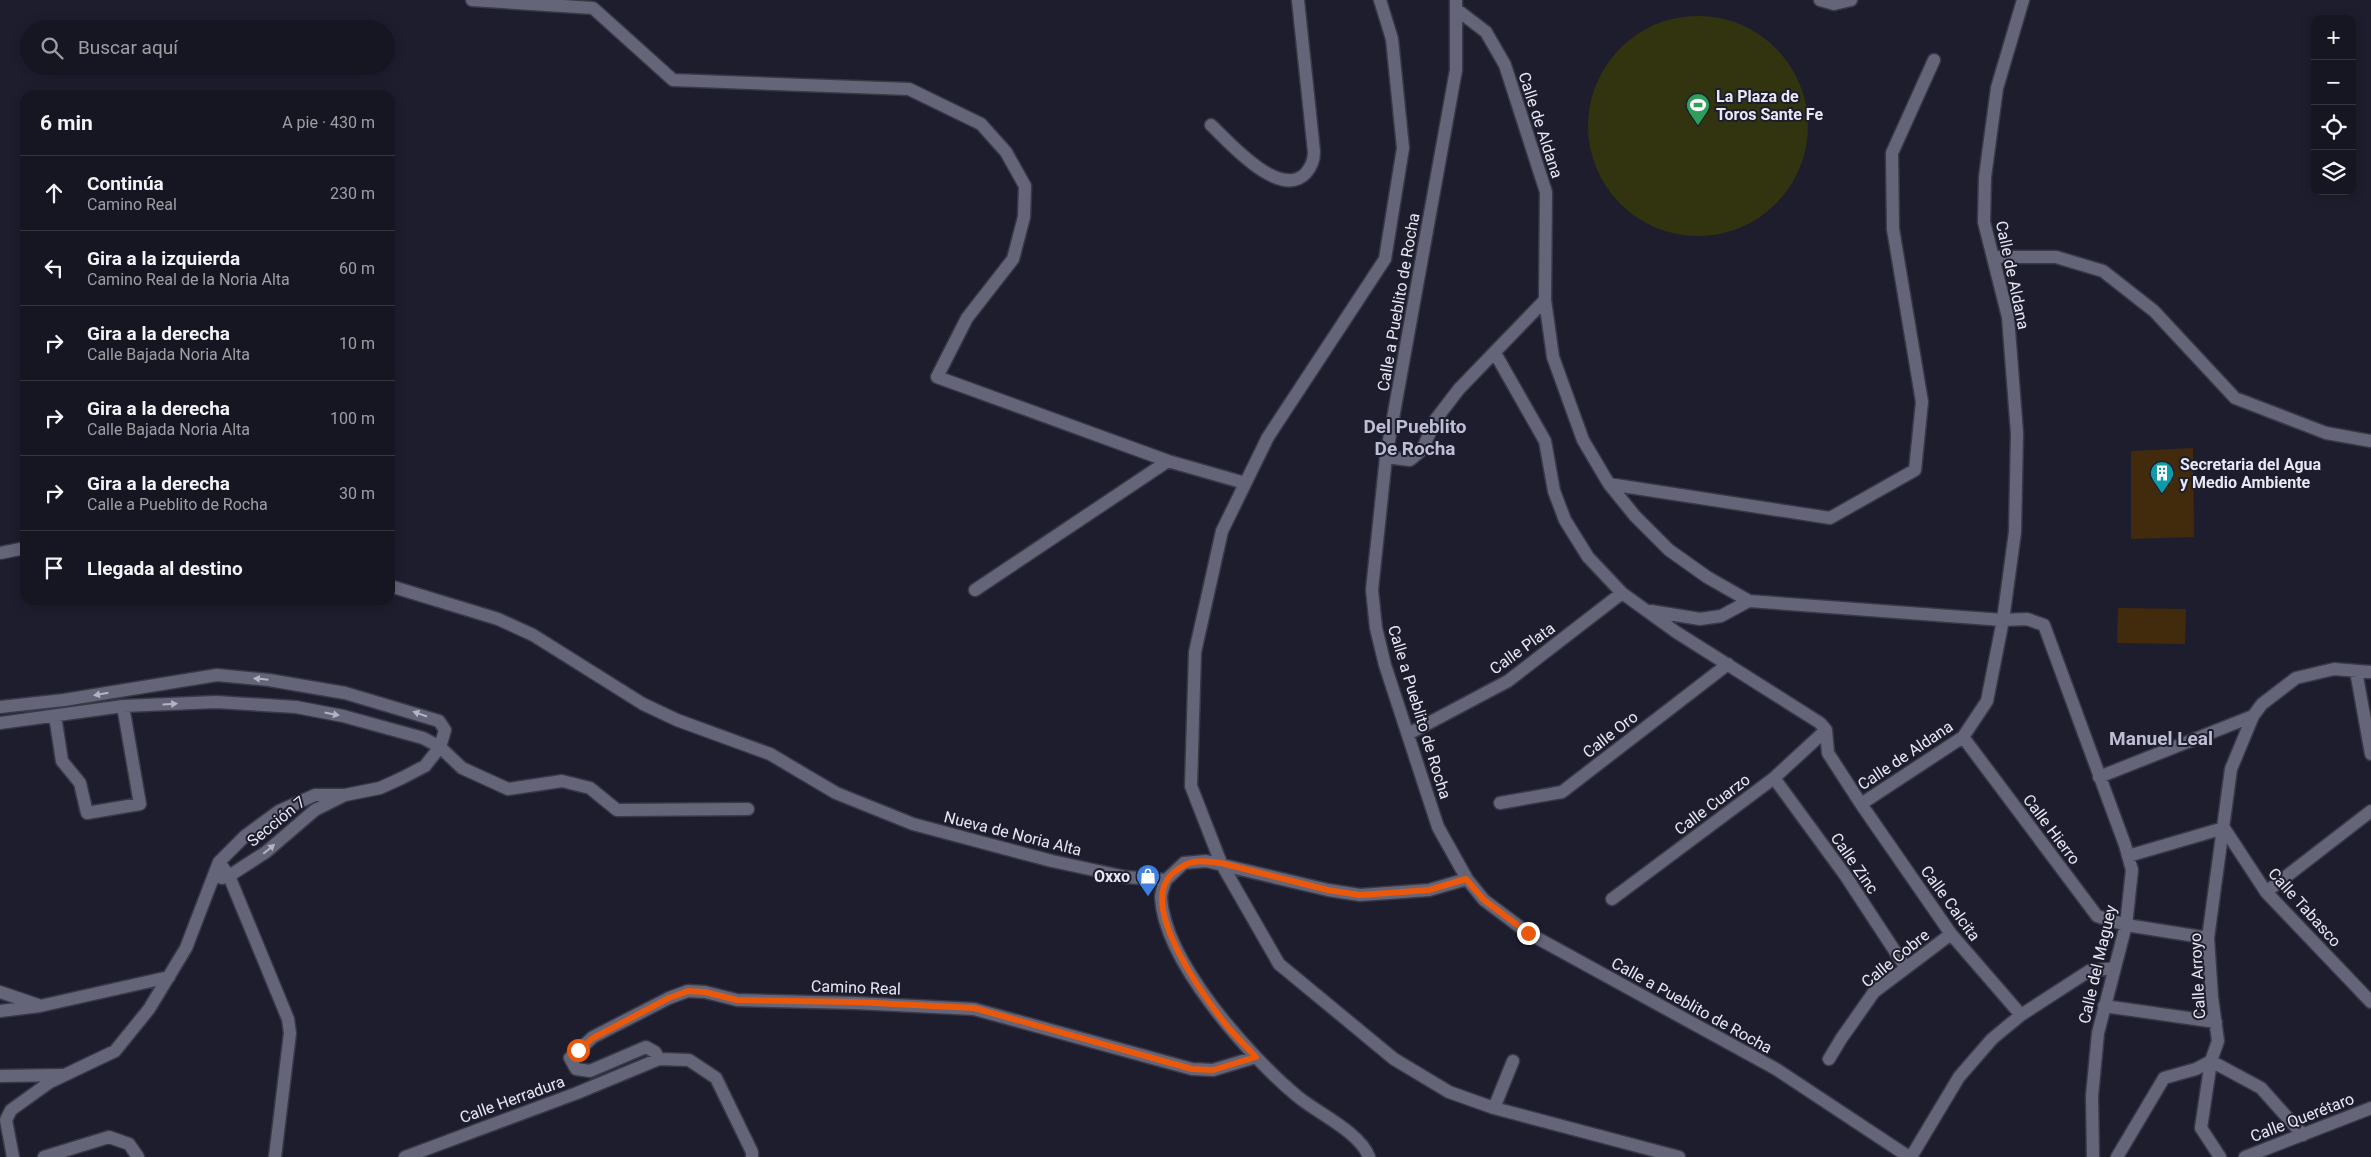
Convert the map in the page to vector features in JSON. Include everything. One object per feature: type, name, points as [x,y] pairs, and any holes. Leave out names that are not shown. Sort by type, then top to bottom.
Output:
[{"type":"street","points":[[472,0],[593,8],[674,80],[909,89],[981,124],[1006,152],[1025,186],[1024,217],[1013,259],[967,318],[937,377],[1168,461],[1246,483]]},
{"type":"street","points":[[1211,125],[1255,167],[1277,178],[1295,179],[1303,176],[1310,168],[1314,152],[1298,0]]},
{"type":"street","points":[[1380,0],[1392,39],[1403,148],[1386,259],[1268,436],[1222,531],[1195,652],[1191,786],[1221,863],[1279,964],[1394,1059],[1449,1092],[1494,1108],[1679,1157]]},
{"type":"street","points":[[1820,0],[1834,4],[1851,0]]},
{"type":"street","name":"Calle de Aldana","points":[[1826,730],[1828,753],[1861,804],[1963,737],[1987,701],[2003,620],[2015,532],[2016,433],[2008,317],[1984,222],[1985,177],[1997,88],[2023,0]]},
{"type":"street","name":"Calle de Aldana","points":[[1456,4],[1486,32],[1505,65],[1546,192],[1545,300],[1554,358],[1583,440],[1609,484],[1635,516],[1669,550],[1707,577],[1749,601],[2003,620]]},
{"type":"street","name":"Calle a Pueblito de Rocha","points":[[1456,4],[1456,70],[1386,457],[1374,558],[1373,600],[1376,628],[1438,827],[1466,879],[1484,900],[1528,933],[1776,1069],[1910,1157]]},
{"type":"street","points":[[1609,484],[1830,518],[1915,470],[1922,402],[1893,229],[1892,153],[1934,60]]},
{"type":"street","points":[[1993,257],[2056,258],[2103,271],[2154,311],[2235,398],[2326,433],[2371,441]]},
{"type":"street","points":[[1386,457],[1410,460],[1422,450],[1436,418],[1459,389],[1545,300]]},
{"type":"street","points":[[1495,353],[1545,441],[1554,491],[1565,520],[1588,557],[1622,593],[1676,632],[1820,723],[1826,730]]},
{"type":"street","points":[[975,590],[1168,461]]},
{"type":"street","points":[[0,553],[20,549]]},
{"type":"street","name":"Nueva de Noria Alta","points":[[395,588],[498,619],[533,635],[643,704],[677,720],[770,754],[855,802],[913,824],[1052,861],[1126,877],[1166,880]]},
{"type":"street","name":"Calle Plata","points":[[1408,734],[1508,681],[1622,593]]},
{"type":"street","points":[[1648,611],[1700,619],[1721,616],[1749,601]]},
{"type":"street","name":"Calle del Maguey","points":[[2003,620],[2027,619],[2044,625],[2132,870],[2126,925],[2098,1033],[2092,1096],[2093,1157]]},
{"type":"street","name":"Calle Oro","points":[[1500,803],[1562,792],[1728,664]]},
{"type":"street","points":[[2099,777],[2253,716],[2262,704],[2296,678],[2334,669],[2371,672]]},
{"type":"street","points":[[2356,671],[2371,754]]},
{"type":"street","points":[[0,707],[64,700],[217,675],[269,680],[345,693],[439,720],[444,730],[440,747]]},
{"type":"street","points":[[0,723],[123,706],[216,702],[296,707],[405,733],[440,747],[462,768],[508,789],[562,781],[590,788],[617,810],[748,809]]},
{"type":"street","points":[[55,716],[62,762],[80,783],[87,813],[140,804],[123,706]]},
{"type":"street","name":"Calle Arroyo","points":[[2211,1061],[2218,1041],[2208,938],[2224,828],[2230,769],[2253,716]]},
{"type":"street","name":"Calle Cuarzo","points":[[1612,899],[1774,778],[1826,730]]},
{"type":"street","name":"Calle Hierro","points":[[1963,737],[2097,916],[2126,925],[2208,938]]},
{"type":"street","name":"Sección 7","points":[[219,862],[245,836],[279,811],[315,795],[345,795],[380,788],[425,766],[440,747]]},
{"type":"street","name":"Calle Zinc","points":[[1774,778],[1845,875],[1906,968]]},
{"type":"street","name":"Sección 7","points":[[212,880],[229,876],[266,852],[315,810],[345,795]]},
{"type":"street","name":"Calle Calcita","points":[[1861,804],[1951,934],[2021,1015]]},
{"type":"street","points":[[2266,892],[2371,811]]},
{"type":"street","points":[[2128,856],[2224,828]]},
{"type":"street","name":"Calle Tabasco","points":[[2224,828],[2266,892],[2371,1002]]},
{"type":"street","points":[[1369,1157],[1355,1139],[1298,1097],[1228,1027],[1196,983],[1167,930],[1161,897],[1166,880],[1184,863],[1206,861],[1221,863],[1328,890],[1360,895],[1429,890],[1466,879]]},
{"type":"street","points":[[219,862],[229,876],[288,1020],[290,1032],[275,1157]]},
{"type":"street","points":[[13,1157],[6,1120],[11,1110],[50,1082],[115,1051],[149,1009],[186,948],[219,862]]},
{"type":"street","name":"Calle Cobre","points":[[1829,1060],[1841,1039],[1874,992],[1951,934]]},
{"type":"street","points":[[1910,1157],[1959,1077],[1992,1039],[2021,1015],[2089,971],[2114,968]]},
{"type":"street","points":[[0,1011],[40,1006],[169,977]]},
{"type":"street","name":"Camino Real","points":[[659,1059],[656,1052],[646,1048],[590,1070],[576,1069],[570,1058],[593,1038],[669,998],[688,991],[705,992],[737,1000],[855,1002],[974,1008],[1192,1069],[1213,1070],[1256,1057]]},
{"type":"street","points":[[0,992],[40,1006]]},
{"type":"street","points":[[2104,1006],[2216,1022]]},
{"type":"street","name":"Calle Herradura","points":[[405,1157],[577,1093],[659,1059],[688,1060],[716,1078],[752,1152],[752,1157]]},
{"type":"street","points":[[2211,1061],[2261,1088],[2303,1135]]},
{"type":"street","points":[[2117,1157],[2164,1078],[2196,1069],[2211,1061]]},
{"type":"street","points":[[2211,1061],[2201,1128],[2220,1157]]},
{"type":"street","points":[[1494,1108],[1513,1062]]},
{"type":"street","points":[[0,1076],[66,1074]]},
{"type":"street","name":"Calle Querétaro","points":[[2245,1157],[2371,1108]]},
{"type":"street","points":[[44,1157],[109,1137],[129,1144],[138,1157]]},
{"type":"green space","name":"La Plaza de Toros Sante Fe","points":[[1698,16],[1719,18],[1740,24],[1776,48],[1800,84],[1806,105],[1808,126],[1806,147],[1800,168],[1776,204],[1740,228],[1719,234],[1698,236],[1677,234],[1656,228],[1620,204],[1596,168],[1590,147],[1588,126],[1590,105],[1596,84],[1620,48],[1656,24],[1677,18]]},
{"type":"building","name":"Secretaria del Agua y Medio Ambiente","points":[[2193,448],[2194,537],[2131,539],[2131,451]]},
{"type":"building","points":[[2118,608],[2186,609],[2185,644],[2117,643]]},
{"type":"place","name":"La Plaza de Toros Sante Fe","points":[[1698,126]]},
{"type":"place","name":"Secretaria del Agua y Medio Ambiente","points":[[2162,494]]},
{"type":"place","name":"Oxxo","points":[[1148,897]]},
{"type":"district","name":"Del Pueblito De Rocha","points":[[1415,437]]},
{"type":"district","name":"Manuel Leal","points":[[2161,738]]},
{"type":"route","points":[[578,1050],[593,1038],[669,998],[688,991],[705,992],[737,1000],[855,1002],[974,1008],[1192,1069],[1213,1070],[1256,1057],[1228,1027],[1196,983],[1167,930],[1161,897],[1166,880],[1184,863],[1206,861],[1221,863],[1328,890],[1360,895],[1429,890],[1466,879],[1484,900],[1504,917],[1528,933]]}]
